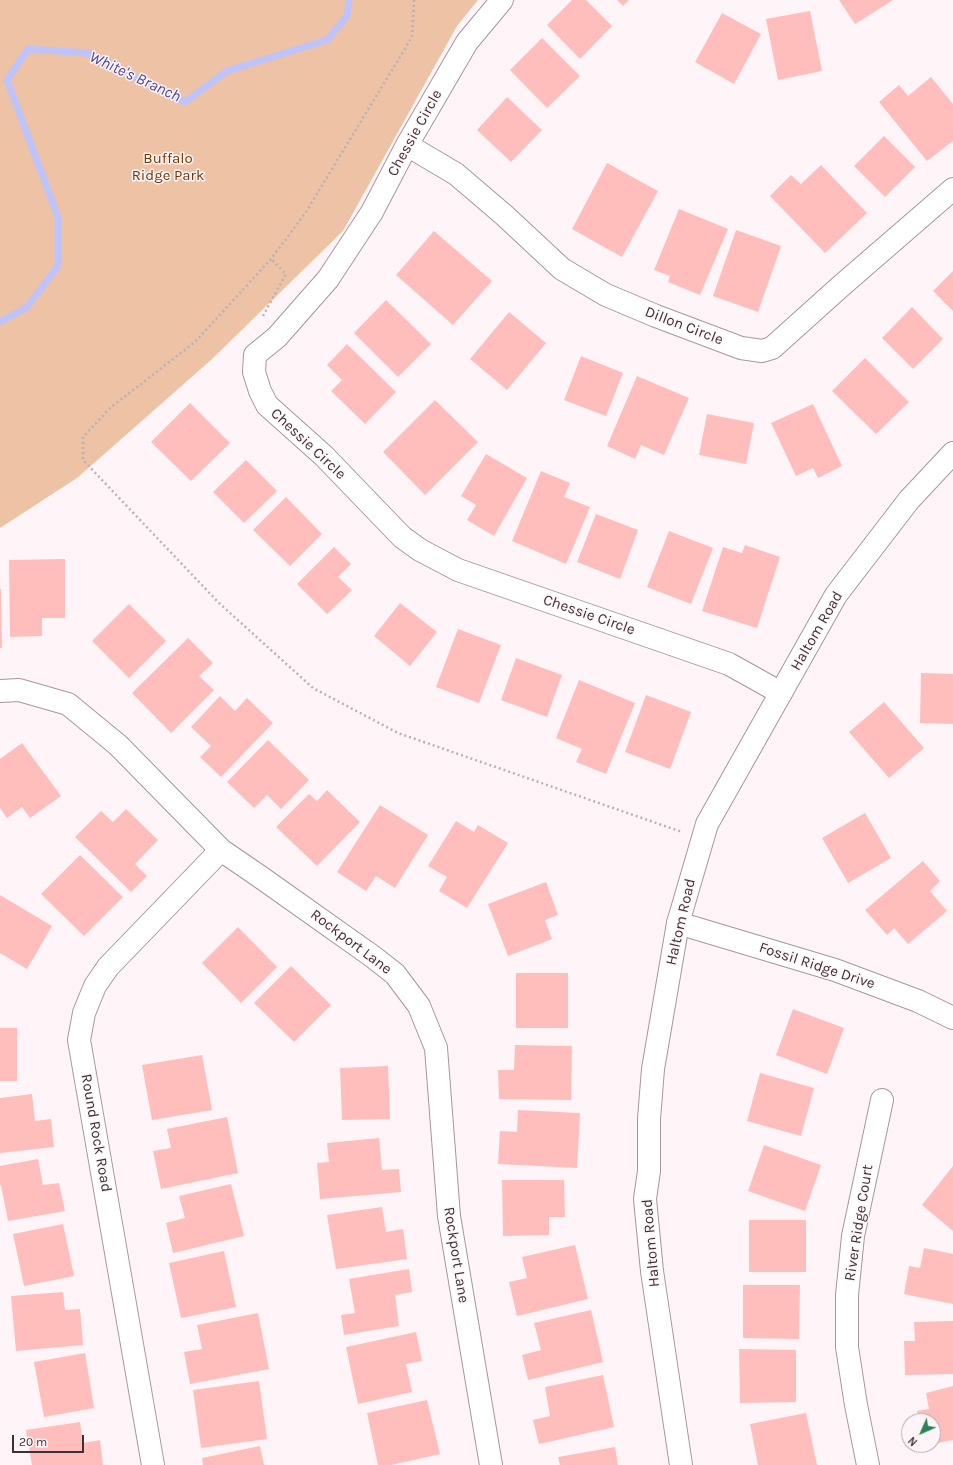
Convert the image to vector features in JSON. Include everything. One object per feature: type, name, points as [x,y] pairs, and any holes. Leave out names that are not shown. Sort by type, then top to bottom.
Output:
[{"type":"street","name":"Chessie Circle","points":[[502,0],[467,42],[407,145],[372,212],[328,279],[277,337],[255,355],[254,372],[260,391],[267,405],[324,456],[402,537],[420,550],[458,570],[729,664],[781,693]]},
{"type":"street","name":"Dillon Circle","points":[[407,145],[456,174],[504,214],[562,269],[606,295],[656,316],[741,348],[762,351],[772,348],[953,189]]},
{"type":"street","name":"Haltom Road","points":[[681,1465],[652,1271],[645,1199],[649,1171],[649,1119],[653,1069],[678,923],[707,824],[836,595],[909,500],[953,453]]},
{"type":"street","name":"Rockport Lane","points":[[0,691],[19,690],[68,704],[118,745],[221,850],[372,956],[395,974],[419,1006],[436,1048],[449,1216],[491,1465]]},
{"type":"street","name":"Round Rock Road","points":[[153,1465],[79,1040],[84,1012],[95,986],[108,967],[221,850]]},
{"type":"street","name":"Fossil Ridge Drive","points":[[678,923],[835,970],[918,1001],[953,1018]]},
{"type":"street","name":"River Ridge Court","points":[[868,1465],[856,1405],[847,1347],[847,1294],[853,1236],[882,1100]]},
{"type":"path","points":[[271,258],[286,274],[262,316],[277,337]]},
{"type":"green space","name":"Buffalo Ridge Park","points":[[0,0],[478,0],[457,26],[343,231],[211,360],[77,478],[0,528]]},
{"type":"building","points":[[572,0],[586,0],[612,26],[580,59],[547,25]]},
{"type":"building","points":[[617,0],[629,0],[623,6]]},
{"type":"building","points":[[839,0],[893,0],[855,24]]},
{"type":"building","points":[[810,11],[822,71],[778,80],[766,19]]},
{"type":"building","points":[[722,13],[761,34],[734,84],[695,62]]},
{"type":"building","points":[[542,38],[580,76],[547,108],[510,70]]},
{"type":"building","points":[[931,77],[953,104],[953,141],[927,161],[879,102],[899,85],[908,96]]},
{"type":"building","points":[[507,97],[542,130],[511,162],[477,130]]},
{"type":"building","points":[[884,136],[915,167],[885,197],[854,166]]},
{"type":"building","points":[[607,163],[658,191],[622,257],[572,229]]},
{"type":"building","points":[[821,165],[867,213],[825,253],[770,196],[791,175],[801,184]]},
{"type":"building","points":[[679,209],[728,229],[700,295],[668,282],[670,276],[654,270]]},
{"type":"building","points":[[736,230],[781,246],[758,312],[713,296]]},
{"type":"building","points":[[434,231],[492,281],[453,325],[396,275]]},
{"type":"building","points":[[953,271],[953,311],[933,291]]},
{"type":"building","points":[[386,300],[431,344],[398,377],[354,333]]},
{"type":"building","points":[[912,307],[943,339],[913,369],[882,338]]},
{"type":"building","points":[[509,312],[546,343],[507,390],[470,359]]},
{"type":"building","points":[[347,344],[396,392],[365,424],[331,391],[342,380],[327,365]]},
{"type":"building","points":[[581,356],[623,373],[606,416],[564,400]]},
{"type":"building","points":[[865,358],[909,402],[876,434],[832,391]]},
{"type":"building","points":[[637,376],[689,398],[664,455],[641,445],[635,459],[607,446]]},
{"type":"building","points":[[435,400],[478,442],[425,495],[383,452]]},
{"type":"building","points":[[190,403],[230,443],[191,481],[151,442]]},
{"type":"building","points":[[813,404],[842,466],[818,478],[813,468],[796,476],[771,423]]},
{"type":"building","points":[[707,414],[754,423],[746,464],[699,455]]},
{"type":"building","points":[[486,454],[527,478],[494,536],[467,520],[476,505],[461,496]]},
{"type":"building","points":[[246,460],[277,491],[244,523],[213,492]]},
{"type":"building","points":[[541,471],[570,483],[564,497],[590,507],[566,564],[512,541]]},
{"type":"building","points":[[286,497],[322,534],[290,566],[253,530]]},
{"type":"building","points":[[596,514],[638,530],[620,579],[577,562]]},
{"type":"building","points":[[669,531],[713,548],[691,604],[647,587]]},
{"type":"building","points":[[745,545],[780,557],[757,628],[702,611],[723,547],[742,553]]},
{"type":"building","points":[[334,547],[351,564],[338,577],[352,590],[327,614],[297,584]]},
{"type":"building","points":[[65,559],[65,618],[42,618],[42,636],[10,637],[9,560]]},
{"type":"building","points":[[1,589],[2,648],[0,648]]},
{"type":"building","points":[[400,603],[437,632],[410,666],[374,636]]},
{"type":"building","points":[[129,604],[166,641],[129,678],[92,641]]},
{"type":"building","points":[[458,629],[501,645],[479,703],[436,687]]},
{"type":"building","points":[[188,638],[213,663],[199,676],[214,690],[171,733],[132,693]]},
{"type":"building","points":[[516,658],[562,675],[547,717],[501,700]]},
{"type":"building","points":[[921,673],[953,674],[953,724],[920,723]]},
{"type":"building","points":[[579,680],[635,703],[606,774],[576,762],[582,749],[556,738]]},
{"type":"building","points":[[646,695],[691,712],[670,769],[625,752]]},
{"type":"building","points":[[220,696],[235,711],[247,698],[273,723],[221,777],[200,757],[211,746],[191,727]]},
{"type":"building","points":[[884,702],[924,748],[889,778],[849,732]]},
{"type":"building","points":[[268,740],[309,780],[281,809],[267,795],[254,808],[227,782]]},
{"type":"building","points":[[22,743],[61,796],[30,818],[22,807],[7,818],[0,808],[0,759]]},
{"type":"building","points":[[327,790],[360,822],[317,866],[276,827],[309,794],[317,801]]},
{"type":"building","points":[[380,805],[428,835],[395,888],[376,876],[366,891],[337,872]]},
{"type":"building","points":[[126,809],[158,840],[135,864],[147,876],[131,892],[75,837],[101,811],[113,822]]},
{"type":"building","points":[[865,813],[891,858],[848,883],[822,838]]},
{"type":"building","points":[[456,821],[474,832],[478,825],[508,843],[467,908],[439,891],[447,877],[428,866]]},
{"type":"building","points":[[80,855],[123,897],[84,936],[41,894]]},
{"type":"building","points":[[923,861],[940,881],[930,891],[947,911],[908,944],[894,928],[887,935],[865,910]]},
{"type":"building","points":[[546,882],[558,915],[545,920],[552,939],[508,956],[488,904]]},
{"type":"building","points":[[0,895],[52,926],[27,969],[0,953]]},
{"type":"building","points":[[238,927],[277,967],[241,1003],[202,963]]},
{"type":"building","points":[[291,966],[331,1005],[294,1042],[254,1003]]},
{"type":"building","points":[[516,973],[568,973],[568,1028],[516,1028]]},
{"type":"building","points":[[793,1009],[844,1028],[827,1074],[776,1055]]},
{"type":"building","points":[[0,1028],[17,1028],[17,1081],[0,1081]]},
{"type":"building","points":[[515,1045],[572,1046],[571,1100],[499,1099],[498,1070],[514,1070]]},
{"type":"building","points":[[202,1055],[212,1110],[152,1120],[142,1065]]},
{"type":"building","points":[[388,1066],[390,1119],[342,1120],[340,1068]]},
{"type":"building","points":[[760,1073],[814,1088],[801,1136],[747,1121]]},
{"type":"building","points":[[32,1094],[35,1121],[51,1119],[54,1147],[0,1153],[0,1098]]},
{"type":"building","points":[[518,1110],[580,1113],[577,1168],[498,1164],[500,1131],[517,1132]]},
{"type":"building","points":[[227,1117],[238,1173],[161,1189],[153,1151],[171,1148],[167,1129]]},
{"type":"building","points":[[379,1138],[382,1170],[399,1169],[401,1192],[320,1199],[317,1163],[329,1162],[327,1143]]},
{"type":"building","points":[[764,1145],[821,1165],[805,1211],[748,1191]]},
{"type":"building","points":[[38,1159],[43,1185],[59,1183],[65,1211],[8,1221],[1,1185],[0,1186],[0,1166]]},
{"type":"building","points":[[953,1166],[953,1231],[922,1205]]},
{"type":"building","points":[[502,1180],[564,1180],[565,1217],[549,1217],[549,1235],[503,1236]]},
{"type":"building","points":[[231,1184],[244,1236],[173,1253],[166,1223],[185,1218],[179,1196]]},
{"type":"building","points":[[382,1207],[386,1232],[403,1229],[407,1259],[336,1269],[327,1215]]},
{"type":"building","points":[[749,1220],[806,1220],[806,1272],[749,1272]]},
{"type":"building","points":[[63,1224],[74,1276],[24,1286],[13,1234]]},
{"type":"building","points":[[575,1245],[588,1299],[517,1316],[509,1282],[527,1278],[522,1257]]},
{"type":"building","points":[[924,1248],[953,1254],[953,1304],[904,1294],[909,1266],[920,1268]]},
{"type":"building","points":[[224,1251],[236,1307],[181,1318],[169,1263]]},
{"type":"building","points":[[409,1269],[412,1292],[395,1295],[399,1326],[344,1335],[341,1315],[355,1313],[349,1279]]},
{"type":"building","points":[[743,1285],[800,1285],[799,1339],[743,1338]]},
{"type":"building","points":[[63,1292],[65,1310],[80,1309],[83,1345],[16,1351],[11,1296]]},
{"type":"building","points":[[591,1310],[603,1362],[528,1380],[522,1355],[541,1350],[534,1323]]},
{"type":"building","points":[[258,1313],[269,1369],[190,1384],[184,1352],[202,1349],[197,1325]]},
{"type":"building","points":[[953,1321],[953,1374],[905,1375],[904,1341],[915,1341],[914,1322]]},
{"type":"building","points":[[416,1332],[422,1361],[406,1364],[412,1392],[358,1404],[346,1347]]},
{"type":"building","points":[[739,1349],[796,1350],[796,1402],[740,1403]]},
{"type":"building","points":[[85,1353],[94,1408],[44,1417],[34,1362]]},
{"type":"building","points":[[603,1375],[614,1427],[539,1444],[533,1420],[550,1416],[545,1387]]},
{"type":"building","points":[[259,1381],[267,1439],[201,1448],[193,1390]]},
{"type":"building","points":[[953,1386],[953,1440],[941,1442],[941,1413],[917,1413],[917,1411],[929,1409],[926,1393]]},
{"type":"building","points":[[427,1400],[440,1454],[391,1465],[378,1465],[367,1413]]},
{"type":"building","points":[[806,1413],[817,1465],[758,1465],[750,1424]]},
{"type":"building","points":[[80,1422],[83,1443],[100,1440],[103,1465],[32,1465],[26,1430]]},
{"type":"building","points":[[260,1446],[264,1465],[203,1465],[202,1458]]},
{"type":"building","points":[[615,1447],[618,1465],[560,1465],[558,1457]]},
{"type":"waterway","name":"White's Branch","points":[[0,322],[27,307],[58,266],[58,217],[7,80],[28,49],[87,53],[185,102],[227,71],[327,40],[347,16],[349,0]]}]
